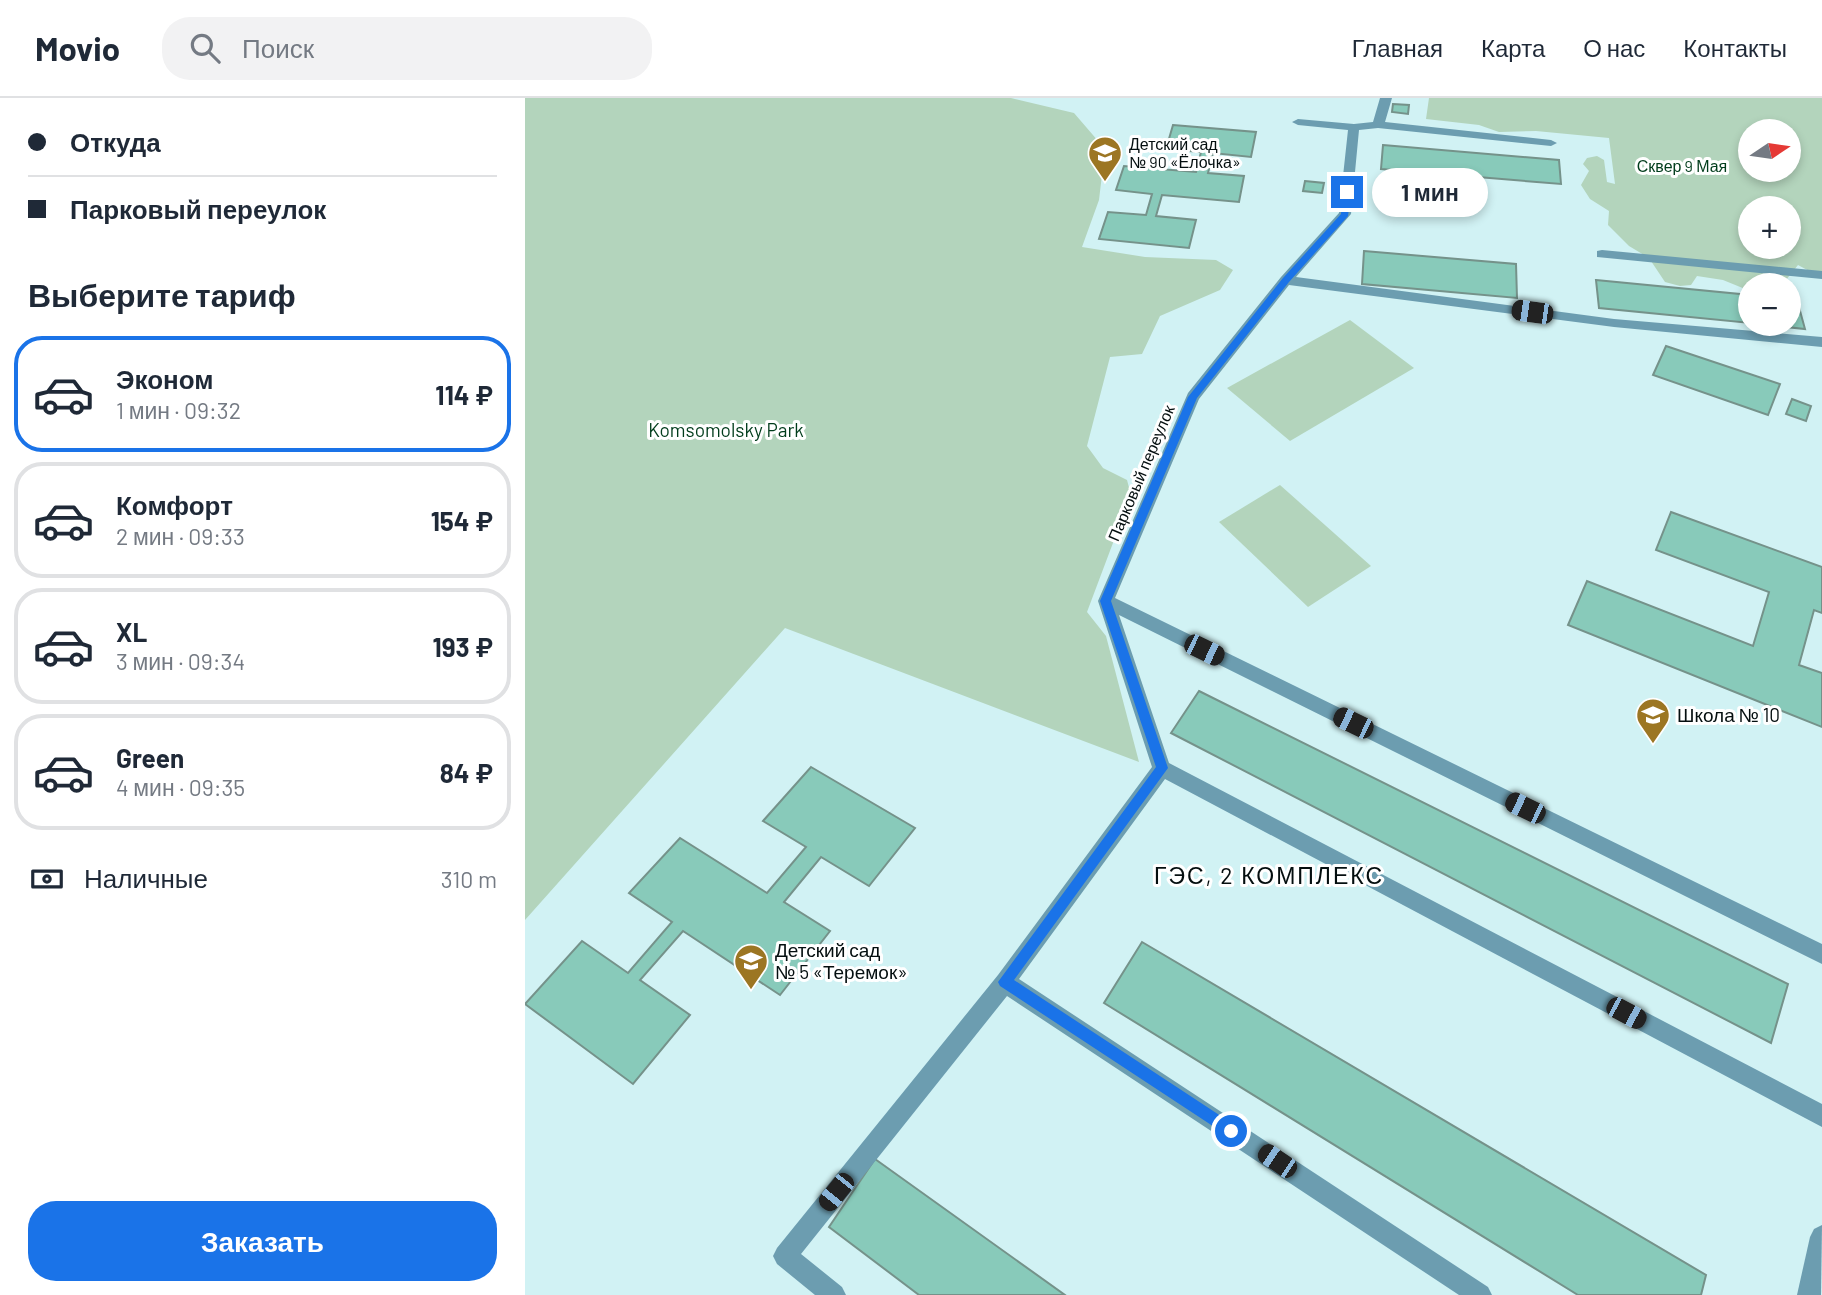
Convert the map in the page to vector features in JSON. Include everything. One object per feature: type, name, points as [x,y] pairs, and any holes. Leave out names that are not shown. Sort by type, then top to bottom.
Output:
[{"type":"lane","points":[[1378,125],[1386,98]]},
{"type":"lane","points":[[1298,122],[1354,127],[1378,125],[1551,143]]},
{"type":"lane","name":"Парковый переулок","points":[[1106,601],[1193,397],[1286,280],[1345,214],[1354,127]]},
{"type":"lane","points":[[1602,254],[1822,275]]},
{"type":"lane","points":[[1286,280],[1614,323],[1822,342]]},
{"type":"lane","points":[[1106,601],[1162,768],[1822,1115]]},
{"type":"lane","points":[[1106,601],[1822,954]]},
{"type":"lane","points":[[834,1295],[785,1256],[1005,982],[1162,768]]},
{"type":"lane","points":[[1005,982],[1480,1295]]},
{"type":"lane","points":[[1809,1295],[1822,1237]]},
{"type":"green space","name":"Komsomolsky Park","points":[[525,98],[1011,98],[1074,113],[1105,149],[1099,200],[1082,247],[1145,257],[1216,260],[1233,270],[1220,290],[1160,316],[1142,354],[1110,357],[1087,446],[1103,468],[1127,480],[1131,495],[1087,612],[1106,636],[1139,762],[785,628],[525,920]]},
{"type":"green space","name":"Сквер 9 Мая","points":[[1429,98],[1822,98],[1822,278],[1798,265],[1792,273],[1738,273],[1738,286],[1723,280],[1697,276],[1691,285],[1680,286],[1665,282],[1649,258],[1629,246],[1608,225],[1609,211],[1590,199],[1581,185],[1589,171],[1583,164],[1587,158],[1597,156],[1604,160],[1607,182],[1615,184],[1609,138],[1536,131],[1499,132],[1479,125],[1426,119]]},
{"type":"green space","points":[[1350,320],[1414,368],[1290,441],[1227,388]]},
{"type":"green space","points":[[1280,485],[1371,566],[1308,607],[1219,522]]},
{"type":"building","points":[[1393,104],[1409,105],[1408,114],[1392,112]]},
{"type":"building","points":[[1173,125],[1256,132],[1251,157],[1213,153],[1208,173],[1244,176],[1239,202],[1162,195],[1156,216],[1196,220],[1189,248],[1099,239],[1108,212],[1146,215],[1152,194],[1116,190],[1124,166],[1196,172],[1201,152],[1166,149]]},
{"type":"building","points":[[1383,145],[1559,160],[1561,184],[1381,169]]},
{"type":"building","points":[[1305,181],[1324,183],[1322,193],[1303,191]]},
{"type":"building","points":[[1364,251],[1516,264],[1517,298],[1362,284]]},
{"type":"building","points":[[1596,280],[1738,294],[1738,322],[1599,308]]},
{"type":"building","points":[[1666,346],[1780,384],[1768,415],[1653,375]]},
{"type":"building","points":[[1792,399],[1811,406],[1806,421],[1786,414]]},
{"type":"building","points":[[1671,512],[1822,567],[1822,613],[1814,610],[1799,665],[1822,673],[1822,727],[1568,625],[1587,581],[1753,646],[1769,592],[1656,550]]},
{"type":"building","points":[[1199,691],[1788,984],[1771,1043],[1171,733]]},
{"type":"building","points":[[811,767],[915,828],[869,886],[821,857],[784,902],[830,931],[780,995],[683,931],[640,980],[690,1015],[633,1084],[525,1004],[582,941],[628,973],[672,922],[629,893],[680,838],[767,893],[806,847],[763,821]]},
{"type":"building","points":[[1142,942],[1706,1275],[1701,1295],[1578,1295],[1104,1003]]},
{"type":"building","points":[[875,1159],[1065,1295],[919,1295],[829,1227]]},
{"type":"place","name":"Детский сад № 90 «Ёлочка»","points":[[1105,183]]},
{"type":"place","name":"Школа № 10","points":[[1653,745]]},
{"type":"place","name":"Детский сад № 5 «Теремок»","points":[[751,991]]},
{"type":"district","name":"ГЭС, 2 КОМПЛЕКС","points":[[1269,876]]},
{"type":"route","points":[[1231,1131],[1005,982],[1162,768],[1106,601],[1193,397],[1286,280],[1345,214],[1347,192]]}]
